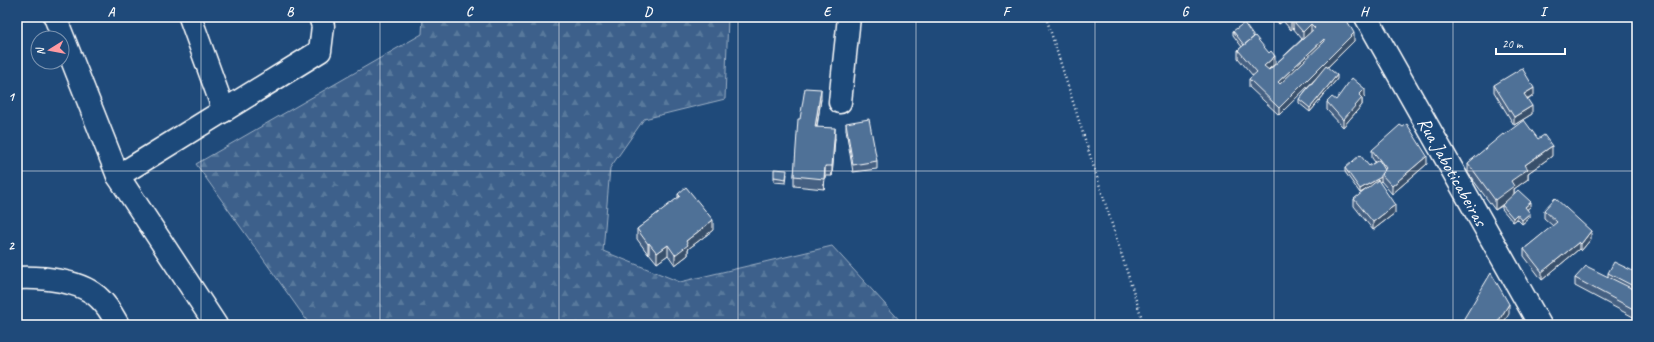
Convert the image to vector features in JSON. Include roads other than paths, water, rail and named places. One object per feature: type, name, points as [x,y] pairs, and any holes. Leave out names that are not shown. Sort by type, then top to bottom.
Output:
[{"type":"street","points":[[55,17],[118,176],[216,325]]},
{"type":"street","points":[[190,17],[224,111]]},
{"type":"street","points":[[118,176],[320,51],[322,26],[320,17]]},
{"type":"street","points":[[840,102],[849,17]]},
{"type":"street","name":"Rua Jaboticabeiras","points":[[1366,17],[1540,325]]},
{"type":"street","points":[[17,278],[32,277],[60,280],[84,288],[100,298],[110,310],[118,325]]}]
